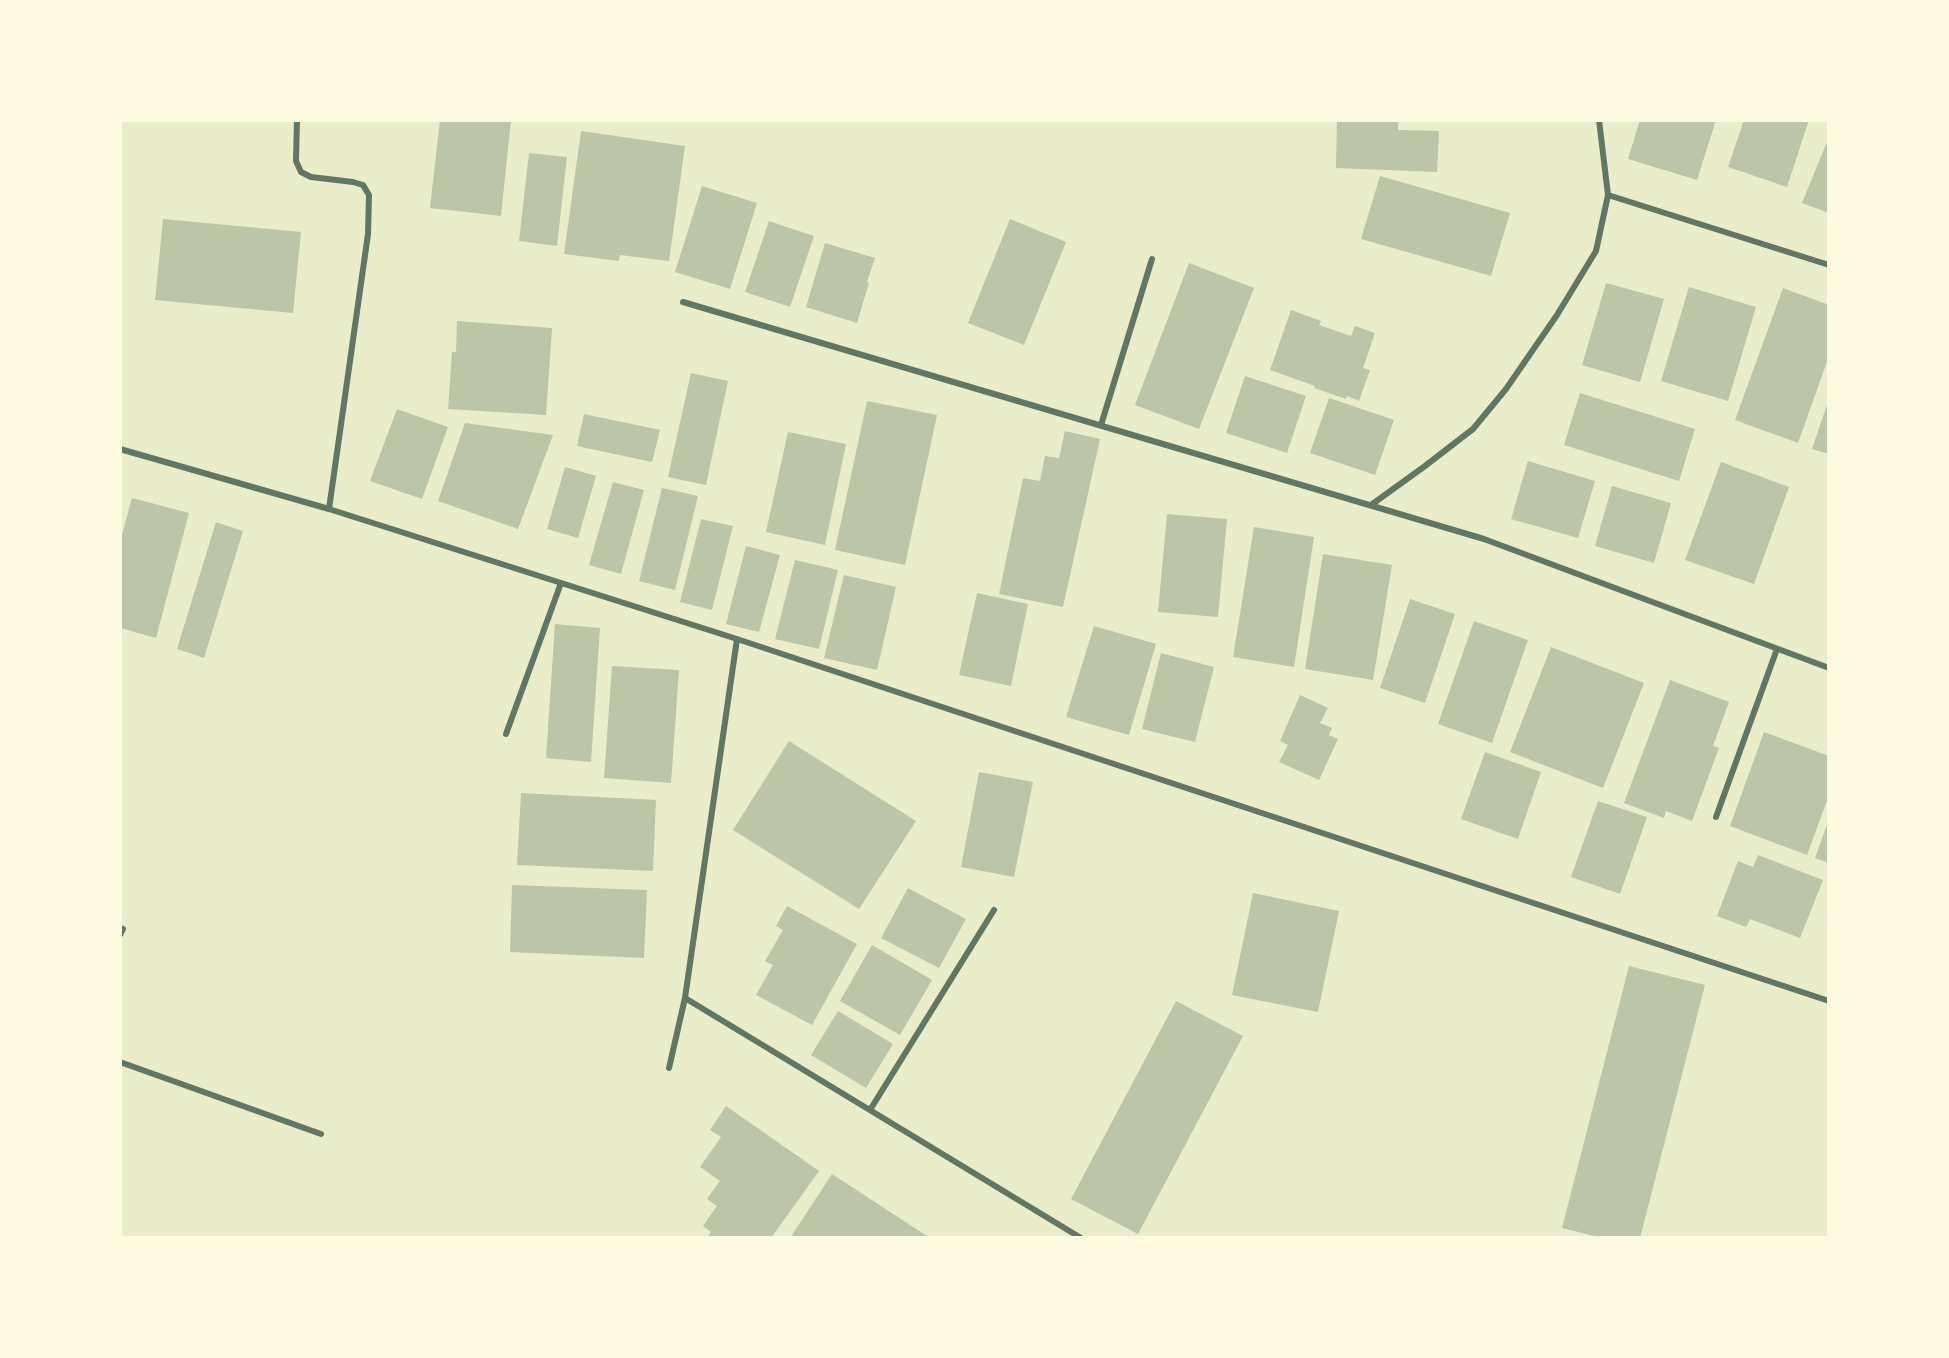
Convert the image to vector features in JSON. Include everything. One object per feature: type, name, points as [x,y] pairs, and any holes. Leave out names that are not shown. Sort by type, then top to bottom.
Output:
[{"type":"street","points":[[297,120],[296,161],[301,172],[311,177],[363,185],[369,195],[368,234],[329,509]]},
{"type":"street","points":[[1371,505],[1473,429],[1506,389],[1557,315],[1596,251],[1608,195],[1599,120]]},
{"type":"street","points":[[1608,195],[1829,265]]},
{"type":"street","points":[[1101,425],[1152,259]]},
{"type":"street","points":[[683,302],[1485,539],[1829,668]]},
{"type":"street","points":[[120,449],[329,509],[736,639],[1829,1001]]},
{"type":"street","points":[[506,734],[561,583]]},
{"type":"street","points":[[669,1068],[685,998],[736,639]]},
{"type":"street","points":[[1716,817],[1777,649]]},
{"type":"street","points":[[870,1110],[994,910]]},
{"type":"street","points":[[685,998],[1081,1238]]},
{"type":"street","points":[[120,1062],[321,1134]]},
{"type":"building","points":[[440,120],[511,120],[501,216],[430,208]]},
{"type":"building","points":[[1337,120],[1398,120],[1398,130],[1439,131],[1437,172],[1336,168]]},
{"type":"building","points":[[1640,120],[1716,120],[1697,180],[1628,159]]},
{"type":"building","points":[[1744,120],[1809,120],[1787,187],[1728,167]]},
{"type":"building","points":[[581,131],[685,146],[669,261],[620,255],[619,261],[564,254]]},
{"type":"building","points":[[1826,144],[1829,146],[1829,213],[1802,203]]},
{"type":"building","points":[[529,153],[567,157],[557,246],[519,241]]},
{"type":"building","points":[[1380,176],[1510,213],[1491,276],[1361,239]]},
{"type":"building","points":[[702,186],[757,203],[730,289],[675,272]]},
{"type":"building","points":[[163,219],[301,232],[293,313],[155,300]]},
{"type":"building","points":[[1010,219],[1066,242],[1024,345],[968,323]]},
{"type":"building","points":[[769,221],[814,236],[790,307],[745,292]]},
{"type":"building","points":[[825,243],[875,258],[857,323],[806,307]]},
{"type":"building","points":[[1189,263],[1254,288],[1199,429],[1135,405]]},
{"type":"building","points":[[1606,283],[1664,299],[1640,382],[1582,365]]},
{"type":"building","points":[[1689,287],[1756,307],[1728,401],[1661,381]]},
{"type":"building","points":[[1783,288],[1829,305],[1829,356],[1798,443],[1735,420]]},
{"type":"building","points":[[1291,310],[1321,321],[1319,325],[1351,336],[1355,326],[1375,333],[1363,368],[1370,370],[1359,401],[1314,388],[1315,386],[1270,370]]},
{"type":"building","points":[[457,321],[552,328],[546,415],[448,409],[452,352],[456,352]]},
{"type":"building","points":[[691,373],[728,381],[706,485],[668,477]]},
{"type":"building","points":[[1245,376],[1306,396],[1287,453],[1226,433]]},
{"type":"building","points":[[1580,393],[1695,429],[1679,481],[1564,445]]},
{"type":"building","points":[[1329,398],[1394,420],[1375,475],[1310,453]]},
{"type":"building","points":[[1829,399],[1829,454],[1812,449]]},
{"type":"building","points":[[867,401],[937,415],[905,565],[835,550]]},
{"type":"building","points":[[397,409],[448,427],[422,499],[370,481]]},
{"type":"building","points":[[584,414],[660,430],[652,462],[577,446]]},
{"type":"building","points":[[465,423],[553,435],[518,529],[438,501]]},
{"type":"building","points":[[1065,431],[1100,439],[1063,607],[999,594],[1023,478],[1040,481],[1045,456],[1059,458]]},
{"type":"building","points":[[788,432],[846,444],[825,545],[766,532]]},
{"type":"building","points":[[1528,461],[1595,481],[1578,538],[1511,519]]},
{"type":"building","points":[[1721,462],[1789,487],[1754,584],[1685,560]]},
{"type":"building","points":[[565,467],[596,476],[578,538],[547,529]]},
{"type":"building","points":[[613,482],[644,490],[621,574],[589,565]]},
{"type":"building","points":[[1612,486],[1671,503],[1654,563],[1595,546]]},
{"type":"building","points":[[662,488],[698,496],[675,590],[639,581]]},
{"type":"building","points":[[132,498],[189,513],[156,638],[120,628],[120,542]]},
{"type":"building","points":[[1167,514],[1227,519],[1218,617],[1158,612]]},
{"type":"building","points":[[701,519],[733,526],[712,610],[680,602]]},
{"type":"building","points":[[216,522],[243,531],[204,658],[177,649]]},
{"type":"building","points":[[1254,527],[1314,537],[1294,667],[1233,657]]},
{"type":"building","points":[[746,546],[780,555],[759,632],[726,624]]},
{"type":"building","points":[[1323,554],[1392,565],[1373,680],[1305,669]]},
{"type":"building","points":[[795,560],[838,570],[819,649],[775,639]]},
{"type":"building","points":[[844,575],[896,587],[877,670],[824,658]]},
{"type":"building","points":[[977,593],[1028,604],[1011,686],[959,675]]},
{"type":"building","points":[[1410,599],[1455,614],[1425,703],[1380,688]]},
{"type":"building","points":[[1474,621],[1528,640],[1492,743],[1438,724]]},
{"type":"building","points":[[555,624],[600,628],[591,762],[546,758]]},
{"type":"building","points":[[1094,626],[1156,644],[1129,735],[1066,717]]},
{"type":"building","points":[[1551,647],[1644,683],[1603,788],[1510,752]]},
{"type":"building","points":[[1161,653],[1214,667],[1195,742],[1142,729]]},
{"type":"building","points":[[612,666],[679,670],[671,783],[604,778]]},
{"type":"building","points":[[1670,680],[1729,702],[1713,746],[1719,748],[1692,821],[1666,811],[1664,818],[1624,803]]},
{"type":"building","points":[[1300,695],[1328,708],[1320,723],[1332,728],[1329,735],[1338,739],[1319,780],[1279,762],[1288,745],[1280,741]]},
{"type":"building","points":[[1764,732],[1829,756],[1829,795],[1807,855],[1730,826]]},
{"type":"building","points":[[789,741],[916,821],[859,909],[733,830]]},
{"type":"building","points":[[1485,752],[1541,772],[1518,839],[1461,819]]},
{"type":"building","points":[[979,772],[1033,782],[1014,877],[961,867]]},
{"type":"building","points":[[521,793],[656,800],[653,871],[517,865]]},
{"type":"building","points":[[1598,801],[1647,817],[1620,894],[1571,877]]},
{"type":"building","points":[[1829,819],[1829,863],[1815,858]]},
{"type":"building","points":[[1758,855],[1823,880],[1800,938],[1750,919],[1746,927],[1717,916],[1738,861],[1753,867]]},
{"type":"building","points":[[512,885],[647,890],[644,958],[510,952]]},
{"type":"building","points":[[908,888],[966,919],[939,968],[881,938]]},
{"type":"building","points":[[1253,893],[1339,911],[1318,1012],[1232,995]]},
{"type":"building","points":[[787,906],[857,944],[812,1025],[756,995],[773,965],[765,961],[783,930],[776,926]]},
{"type":"building","points":[[872,945],[932,980],[900,1035],[840,1001]]},
{"type":"building","points":[[1629,966],[1705,985],[1640,1238],[1603,1238],[1562,1228]]},
{"type":"building","points":[[1176,1001],[1243,1036],[1138,1234],[1071,1199]]},
{"type":"building","points":[[838,1011],[893,1044],[866,1088],[811,1055]]},
{"type":"building","points":[[726,1106],[819,1171],[771,1238],[707,1238],[711,1232],[703,1226],[717,1206],[707,1199],[720,1181],[700,1167],[721,1137],[710,1130]]},
{"type":"building","points":[[832,1174],[930,1238],[790,1238]]}]
